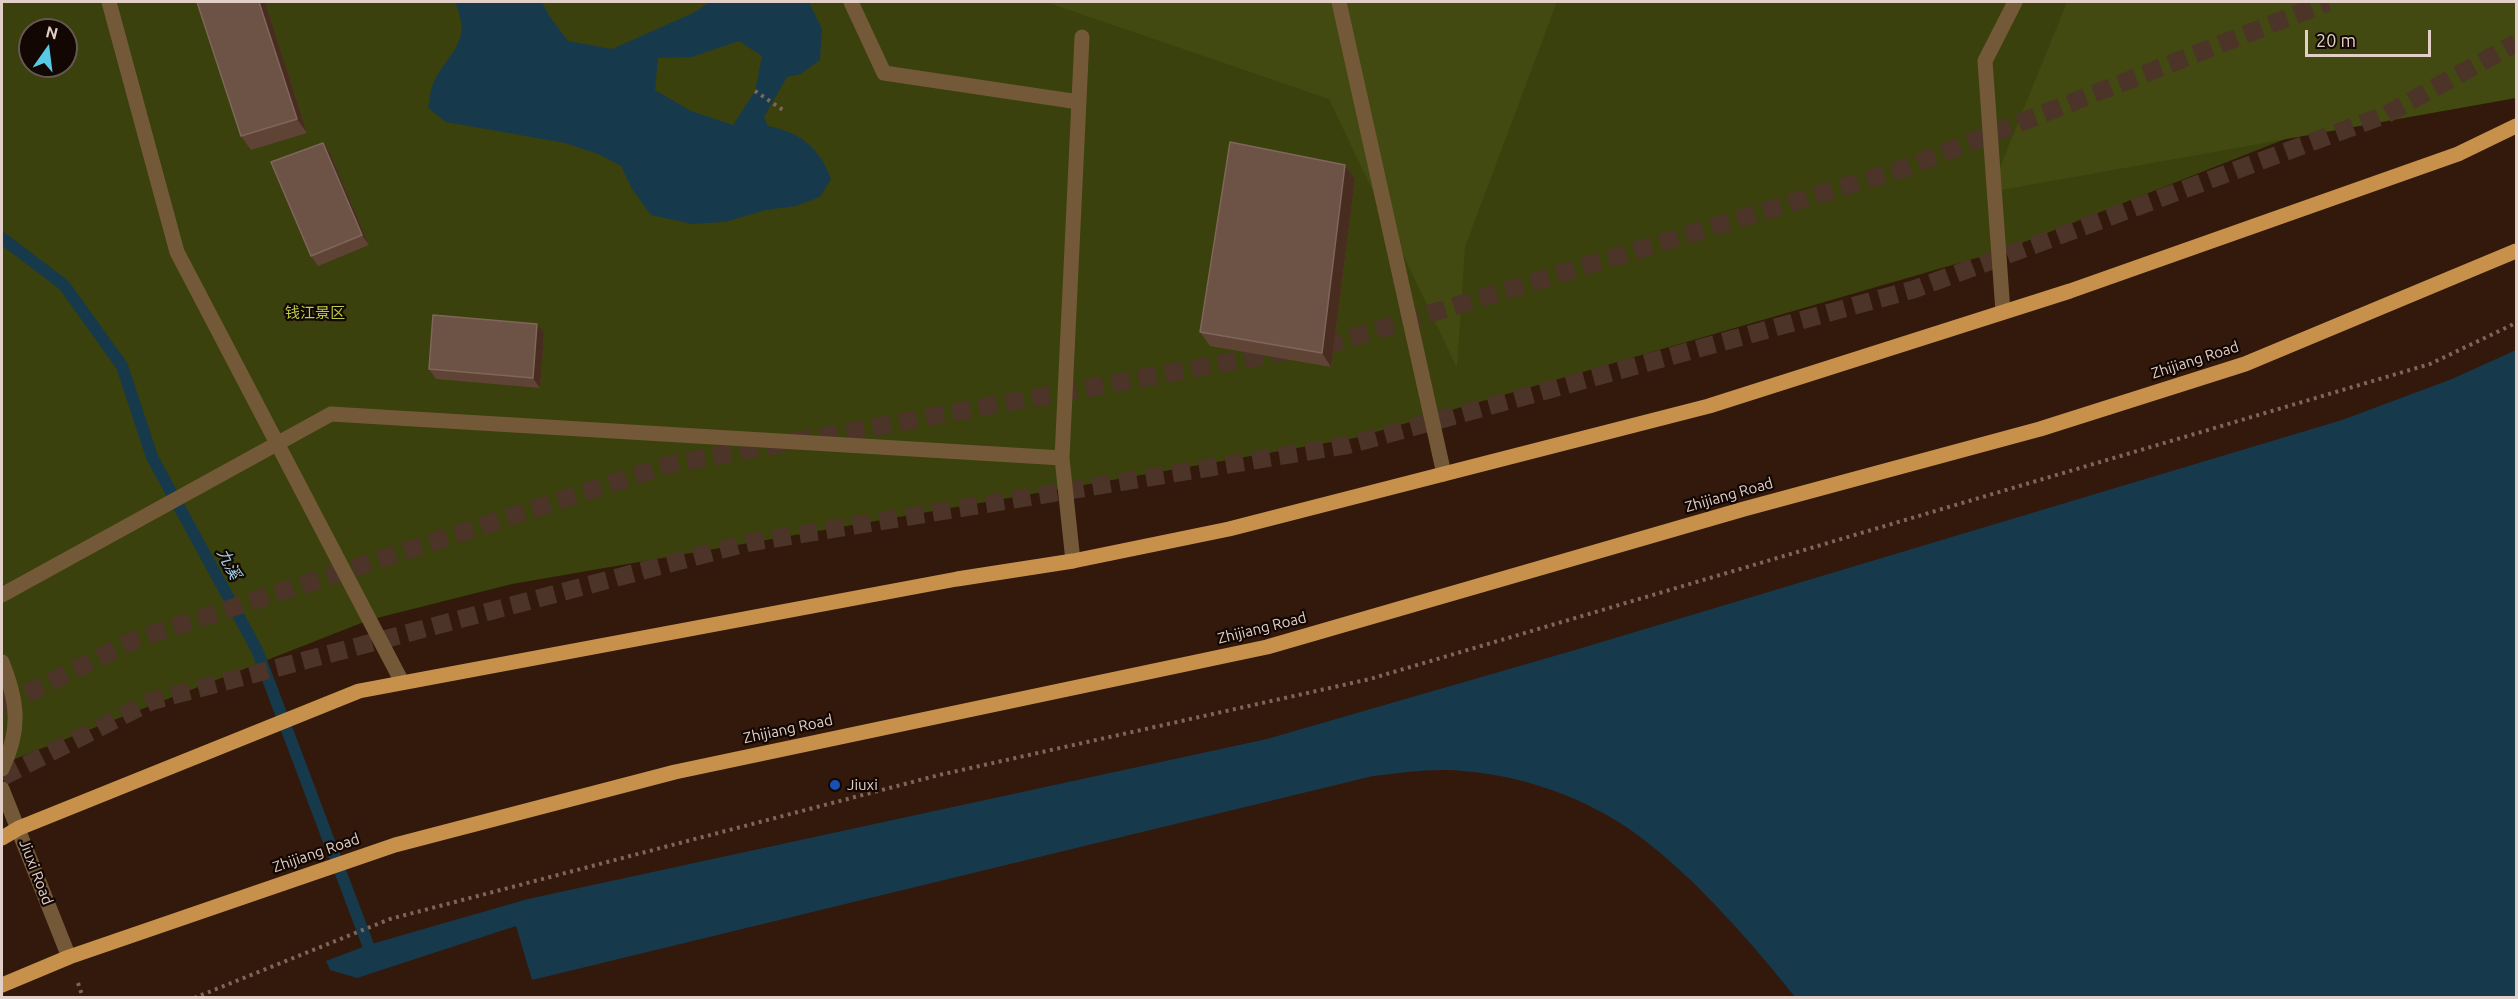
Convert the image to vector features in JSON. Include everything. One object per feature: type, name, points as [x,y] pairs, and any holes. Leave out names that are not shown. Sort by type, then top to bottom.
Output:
[{"type":"main road","points":[[2,838],[19,828],[359,691],[945,581],[1073,561],[1229,529],[1709,406],[2003,312],[2458,154],[2517,126]]},
{"type":"main road","name":"Zhijiang Road","points":[[2,985],[69,957],[365,856],[675,772],[1267,647],[1744,509],[2097,411],[2245,364],[2517,251]]},
{"type":"street","points":[[109,2],[177,252],[402,682]]},
{"type":"street","points":[[851,2],[884,73],[1080,102]]},
{"type":"street","points":[[1339,2],[1444,474]]},
{"type":"street","points":[[2003,312],[1985,61],[2015,2]]},
{"type":"street","points":[[1073,561],[1062,458],[1083,37]]},
{"type":"street","points":[[2,595],[331,414],[1062,458]]},
{"type":"street","points":[[2,662],[13,690],[16,720],[11,751],[2,769]]},
{"type":"street","name":"Jiuxi Road","points":[[2,789],[69,957]]},
{"type":"path","points":[[755,91],[786,112]]},
{"type":"path","points":[[194,998],[390,919],[939,775],[1381,676],[2430,364],[2517,323]]},
{"type":"green space","name":"钱江景区","points":[[2,2],[2516,2],[2516,48],[2004,250],[1355,438],[512,584],[369,620],[2,764]]},
{"type":"green space","points":[[1046,2],[1557,2],[1465,247],[1457,368],[1329,99]]},
{"type":"green space","points":[[2067,2],[2516,2],[2516,98],[1990,192]]},
{"type":"water","points":[[455,2],[542,2],[568,41],[612,49],[693,13],[710,2],[809,2],[822,29],[820,60],[801,74],[787,77],[764,117],[768,126],[790,132],[815,150],[831,179],[820,197],[796,206],[766,210],[725,222],[692,224],[651,215],[632,189],[621,166],[598,154],[565,143],[446,122],[428,108],[433,84],[457,46],[461,28]],"holes":[[[739,41],[762,56],[755,91],[733,125],[691,111],[655,90],[658,58],[692,57]]]},
{"type":"water","points":[[2516,350],[2516,997],[1795,997],[1710,899],[1635,833],[1594,808],[1544,787],[1491,774],[1448,770],[1373,776],[532,980],[516,926],[357,978],[330,970],[326,961],[368,945],[528,899],[1267,739],[1575,650],[2342,420],[2452,379]]},
{"type":"building","points":[[197,2],[259,2],[297,119],[241,136]]},
{"type":"building","points":[[1230,142],[1345,165],[1322,353],[1200,332]]},
{"type":"building","points":[[323,143],[362,235],[311,256],[271,162]]},
{"type":"building","points":[[433,315],[537,324],[533,378],[429,369]]},
{"type":"waterway","name":"九溪","points":[[2,238],[64,285],[122,366],[152,457],[257,650],[368,945]]},
{"type":"tunnel","points":[[2,706],[134,640],[671,464],[1334,343],[1902,169],[2328,2]]},
{"type":"tunnel","points":[[2,777],[152,701],[747,543],[1348,445],[1915,289],[2385,115],[2516,43]]},
{"type":"place","name":"Jiuxi","points":[[835,785]]}]
